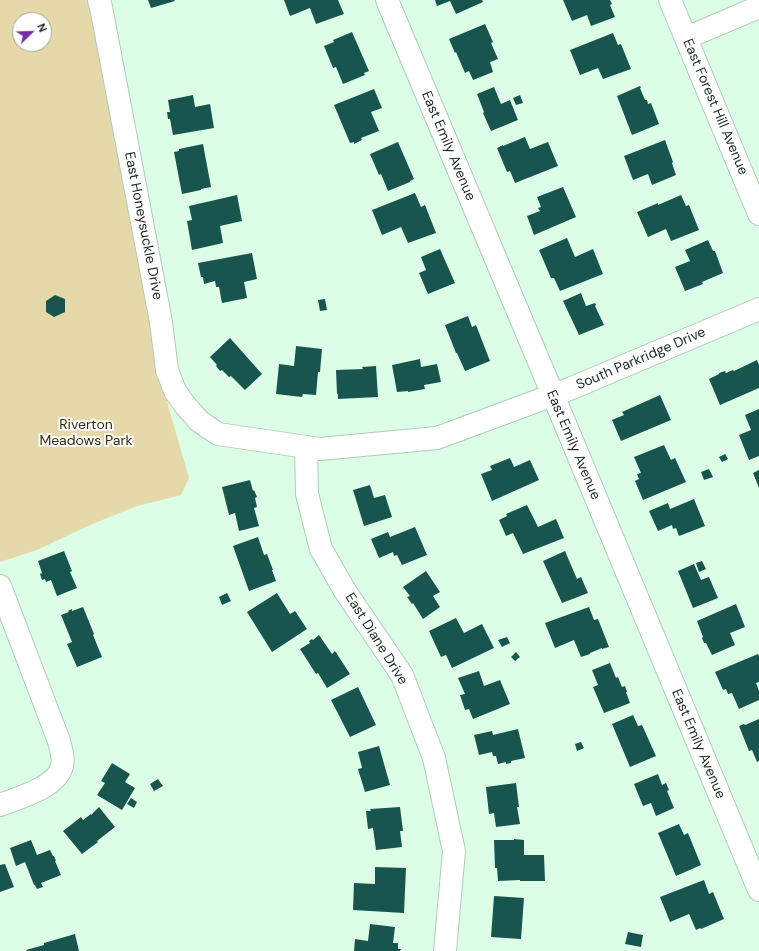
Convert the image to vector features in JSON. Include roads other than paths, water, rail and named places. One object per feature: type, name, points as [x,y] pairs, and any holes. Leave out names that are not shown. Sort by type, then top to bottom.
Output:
[{"type":"street","name":"East Honeysuckle Drive","points":[[99,0],[161,322],[167,370],[175,391],[185,405],[200,421],[218,434]]},
{"type":"street","name":"East Emily Avenue","points":[[386,0],[759,890]]},
{"type":"street","name":"East Forest Hill Avenue","points":[[670,0],[759,214]]},
{"type":"street","points":[[686,38],[759,7]]},
{"type":"street","name":"South Parkridge Drive","points":[[218,434],[320,449],[437,438],[553,396],[759,309]]},
{"type":"street","name":"East Diane Drive","points":[[306,447],[307,494],[321,549],[345,591],[402,675],[434,758],[454,851],[446,951]]},
{"type":"street","points":[[0,586],[60,741],[62,751],[62,768],[57,777],[51,783],[0,805]]},
{"type":"park label","name":"Riverton Meadows Park","points":[[86,434]]}]
